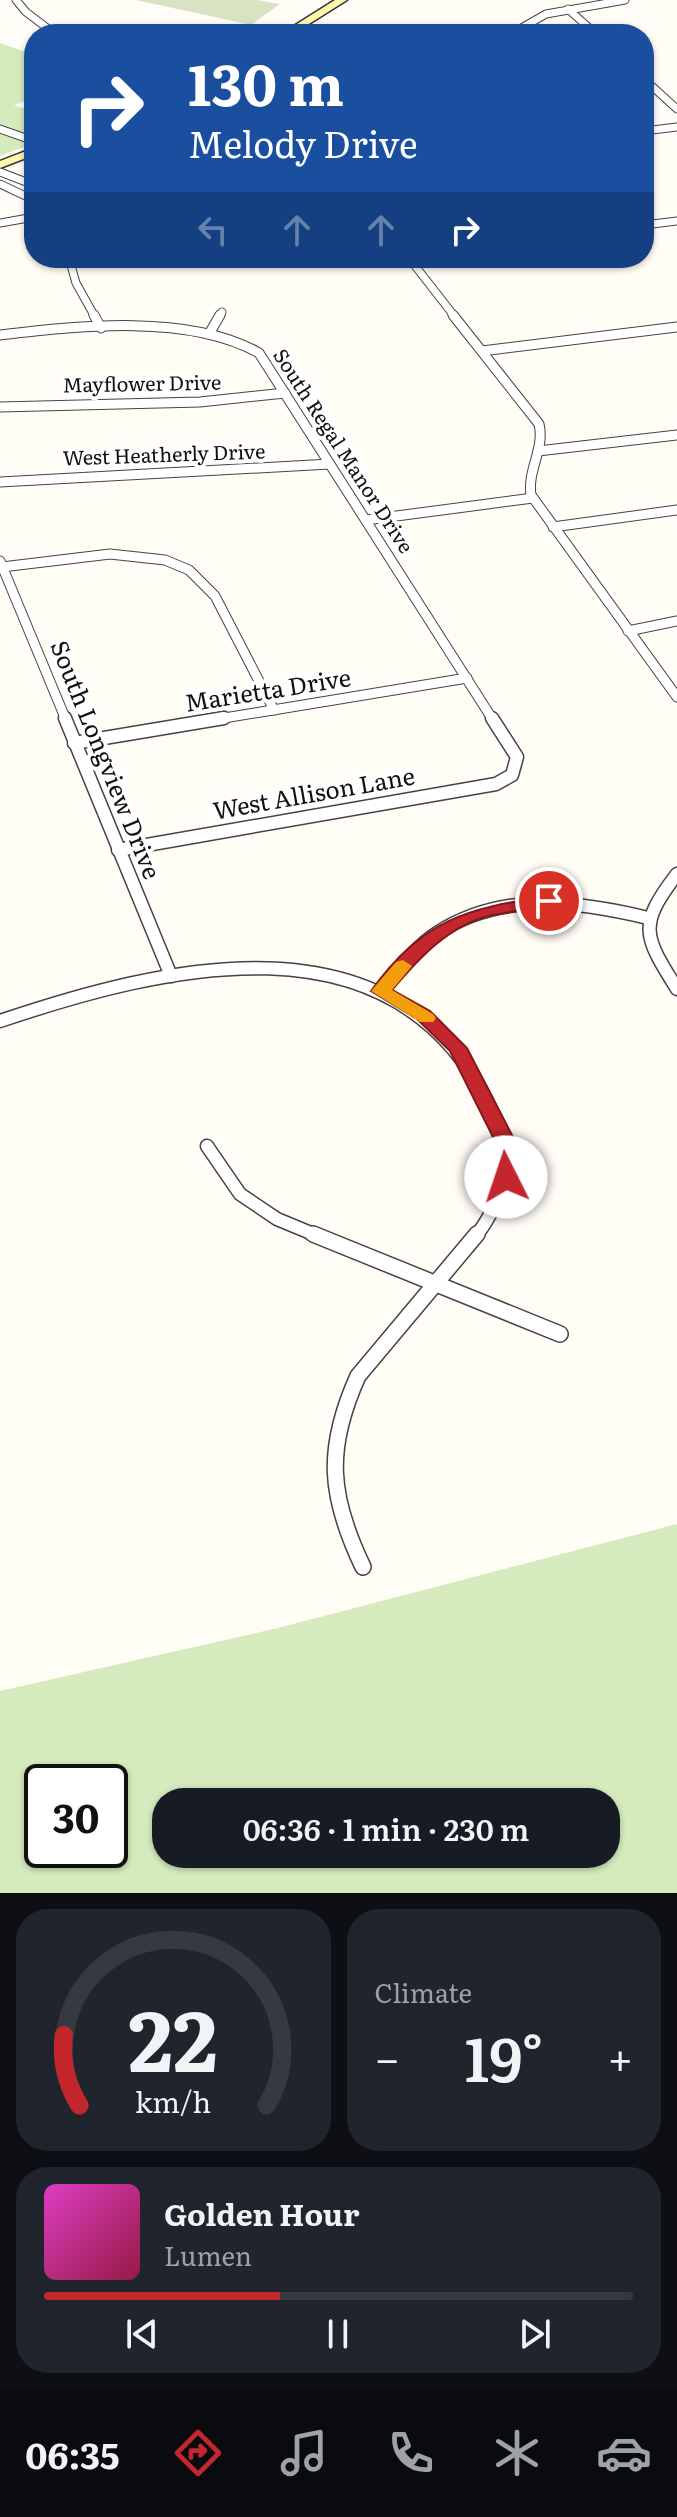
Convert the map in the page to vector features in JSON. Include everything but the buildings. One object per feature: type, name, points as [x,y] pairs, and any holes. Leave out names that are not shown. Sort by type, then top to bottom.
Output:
[{"type":"main road","points":[[302,24],[342,0]]},
{"type":"main road","points":[[0,165],[24,155]]},
{"type":"street","points":[[16,0],[42,24]]},
{"type":"street","points":[[526,24],[568,9],[625,0]]},
{"type":"street","points":[[568,9],[585,24]]},
{"type":"street","points":[[654,88],[677,109]]},
{"type":"street","points":[[654,130],[677,127]]},
{"type":"street","points":[[0,129],[24,137]]},
{"type":"street","points":[[0,172],[24,181]]},
{"type":"street","points":[[0,184],[24,195]]},
{"type":"street","points":[[0,223],[24,219]]},
{"type":"street","points":[[654,224],[677,221]]},
{"type":"street","points":[[72,268],[76,283],[101,328]]},
{"type":"street","points":[[417,268],[539,424],[542,439],[529,472],[533,498],[677,697]]},
{"type":"street","points":[[209,334],[222,312]]},
{"type":"street","points":[[482,351],[677,327]]},
{"type":"street","name":"South Regal Manor Drive","points":[[0,335],[101,328],[209,334],[252,347],[285,393],[517,757],[514,772]]},
{"type":"street","name":"Mayflower Drive","points":[[0,407],[200,402],[285,393]]},
{"type":"street","points":[[538,451],[677,435]]},
{"type":"street","name":"West Heatherly Drive","points":[[0,482],[90,474],[228,474],[330,464]]},
{"type":"street","points":[[366,520],[533,498]]},
{"type":"street","points":[[553,527],[677,510]]},
{"type":"street","points":[[1,564],[115,553],[149,557],[186,569],[212,592],[274,710]]},
{"type":"street","name":"South Longview Drive","points":[[1,564],[171,976]]},
{"type":"street","points":[[628,631],[677,621]]},
{"type":"street","name":"Marietta Drive","points":[[74,743],[467,678]]},
{"type":"street","name":"West Allison Lane","points":[[118,850],[483,787],[498,783],[514,772]]},
{"type":"street","points":[[677,874],[657,899],[648,918],[651,945],[677,989]]},
{"type":"street","points":[[381,991],[417,950],[437,933],[485,911],[529,902],[558,901],[597,905],[648,918]]},
{"type":"street","points":[[0,1021],[89,992],[171,976],[236,968],[279,968],[327,975],[381,991],[424,1015],[458,1048],[503,1137],[507,1164],[501,1195],[489,1216],[358,1376],[336,1429],[332,1453],[333,1484],[340,1515],[363,1567]]},
{"type":"street","points":[[207,1146],[229,1181],[259,1210],[296,1228],[560,1334]]},
{"type":"green space","points":[[136,0],[257,0],[280,4],[252,24]]},
{"type":"green space","points":[[0,43],[24,51],[24,102],[14,105],[24,108],[24,147],[0,156]]},
{"type":"green space","points":[[677,1524],[677,1893],[0,1893],[0,1691],[278,1628]]},
{"type":"slow traffic","points":[[403,966],[381,991],[427,1018]]},
{"type":"route","points":[[506,1177],[503,1137],[458,1048],[424,1015],[381,991],[417,950],[452,924],[485,911],[549,901]]}]
